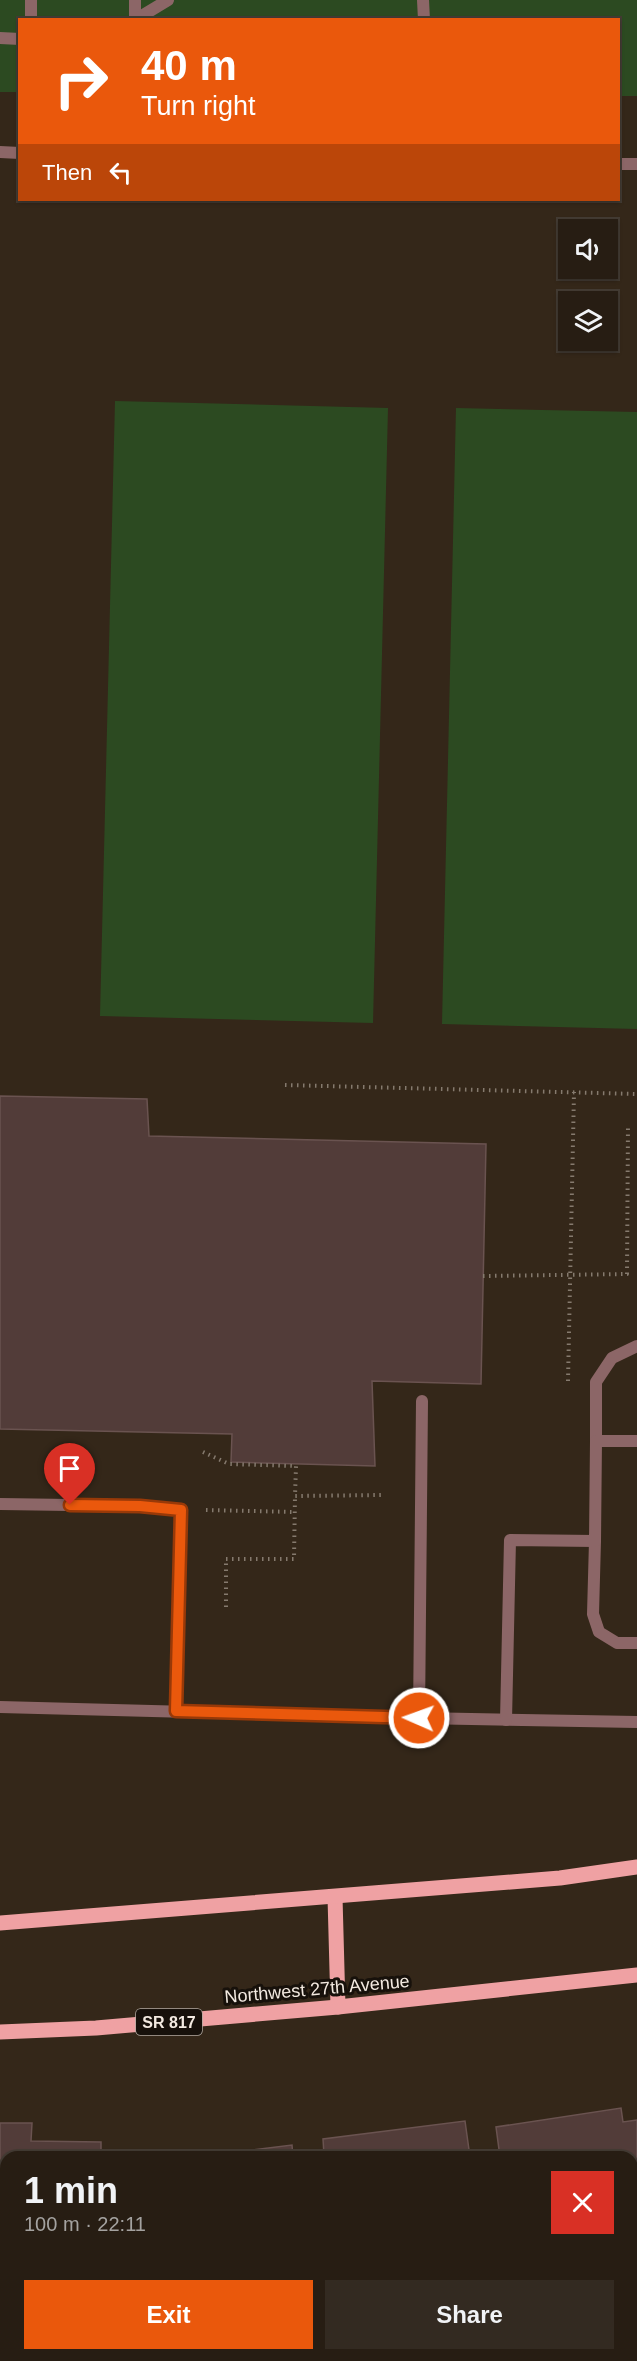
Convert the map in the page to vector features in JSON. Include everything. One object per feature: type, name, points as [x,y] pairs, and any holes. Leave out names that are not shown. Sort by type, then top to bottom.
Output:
[{"type":"main road","points":[[0,1923],[560,1878],[637,1867]]},
{"type":"main road","points":[[335,1897],[338,2007]]},
{"type":"main road","name":"Northwest 27th Avenue","points":[[0,2032],[96,2028],[338,2007],[637,1975]]},
{"type":"street","points":[[31,0],[31,18]]},
{"type":"street","points":[[135,0],[135,18]]},
{"type":"street","points":[[137,18],[168,0]]},
{"type":"street","points":[[423,0],[424,18]]},
{"type":"street","points":[[0,38],[18,39]]},
{"type":"street","points":[[0,152],[18,153]]},
{"type":"street","points":[[620,164],[637,164]]},
{"type":"street","points":[[637,1346],[612,1358],[596,1382],[593,1614],[599,1632],[617,1642],[637,1643]]},
{"type":"street","points":[[419,1718],[422,1401]]},
{"type":"street","points":[[596,1441],[637,1441]]},
{"type":"street","points":[[0,1504],[140,1506],[181,1510],[176,1711]]},
{"type":"street","points":[[506,1720],[510,1540],[595,1541]]},
{"type":"street","points":[[0,1707],[637,1722]]},
{"type":"path","points":[[285,1085],[637,1094]]},
{"type":"path","points":[[568,1382],[574,1092]]},
{"type":"path","points":[[483,1276],[627,1274],[628,1125]]},
{"type":"path","points":[[203,1452],[229,1464],[296,1466],[294,1560],[226,1559],[226,1607]]},
{"type":"path","points":[[295,1496],[384,1496]]},
{"type":"path","points":[[181,1510],[295,1512]]},
{"type":"green space","points":[[0,0],[637,0],[637,96],[620,96],[620,18],[18,18],[18,92],[0,92]]},
{"type":"green space","points":[[115,401],[388,408],[373,1023],[100,1016]]},
{"type":"green space","points":[[456,408],[637,412],[637,1029],[442,1024]]},
{"type":"building","points":[[0,1096],[147,1099],[149,1136],[486,1144],[481,1384],[372,1381],[375,1466],[231,1462],[232,1434],[0,1429]]},
{"type":"building","points":[[621,2108],[623,2122],[637,2120],[637,2151],[499,2151],[496,2127]]},
{"type":"building","points":[[465,2121],[469,2151],[324,2151],[323,2139]]},
{"type":"building","points":[[0,2123],[32,2123],[31,2141],[101,2142],[101,2151],[0,2151]]},
{"type":"building","points":[[292,2145],[292,2151],[244,2151]]},
{"type":"route","points":[[70,1505],[140,1506],[181,1510],[176,1711],[419,1718]]}]
